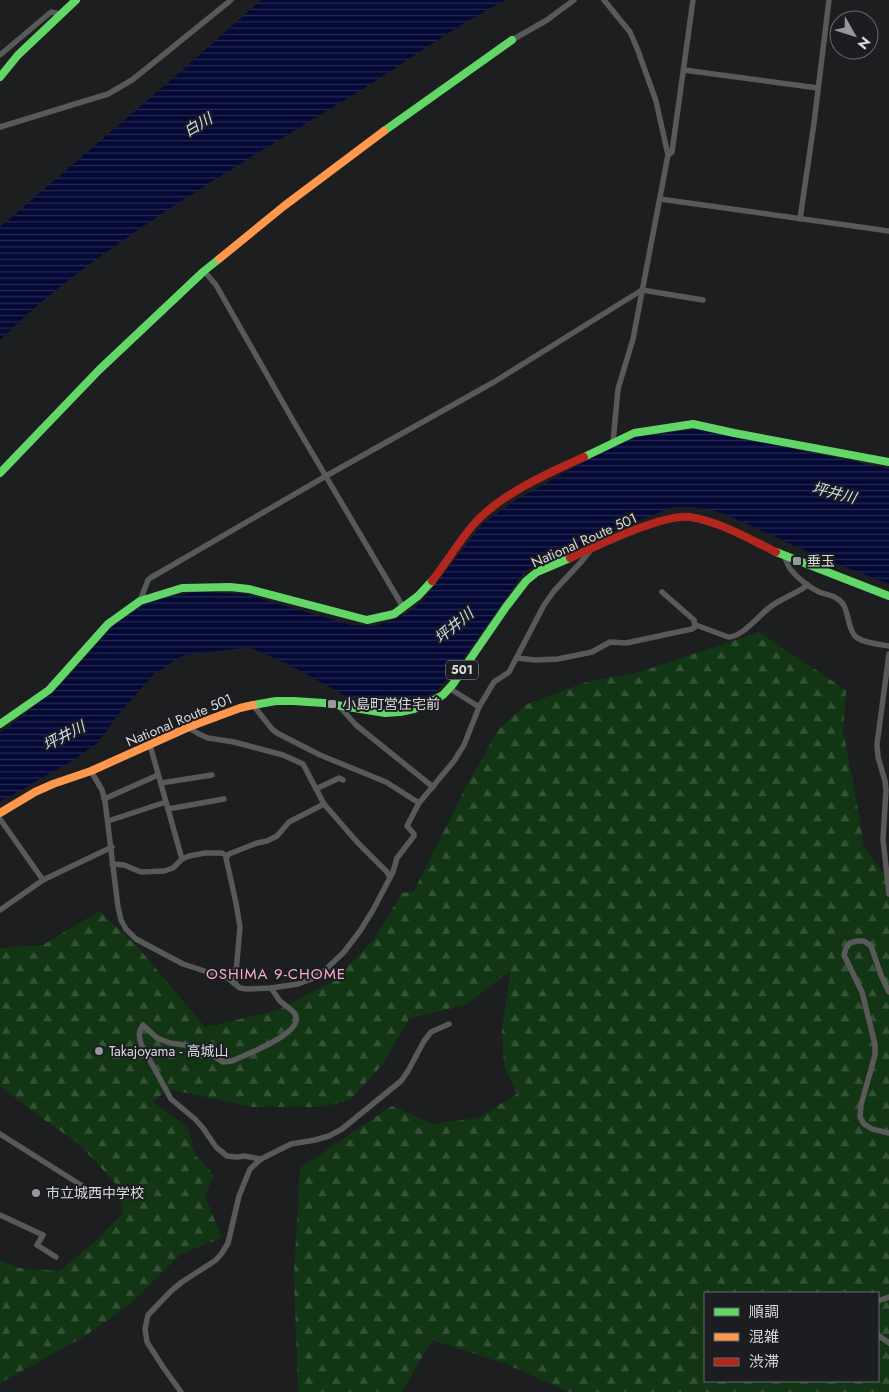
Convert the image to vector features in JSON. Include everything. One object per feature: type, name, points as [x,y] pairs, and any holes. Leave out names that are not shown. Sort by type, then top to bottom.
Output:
[{"type":"main road","points":[[0,77],[18,55],[76,0]]},
{"type":"main road","points":[[0,473],[98,370],[204,271],[356,151],[512,40]]},
{"type":"main road","points":[[0,724],[49,690],[108,624],[140,600],[182,588],[230,587],[249,589],[368,620],[394,614],[418,596],[433,579],[464,536],[482,516],[504,499],[546,474],[634,433],[693,424],[889,462]]},
{"type":"main road","name":"National Route 501","points":[[0,813],[35,792],[53,784],[91,771],[189,727],[240,708],[292,700],[386,713],[414,709],[432,702],[443,695],[449,688],[526,581],[537,572],[616,538],[672,518],[689,517],[708,522],[784,556],[889,596]]},
{"type":"street","points":[[0,127],[108,94],[146,70],[231,0]]},
{"type":"street","points":[[512,40],[547,20],[574,0]]},
{"type":"street","points":[[604,0],[630,32],[637,48],[656,101],[668,155],[633,340],[618,389],[613,442]]},
{"type":"street","points":[[668,155],[672,152],[693,0]]},
{"type":"street","points":[[800,219],[829,0]]},
{"type":"street","points":[[0,55],[52,12],[60,14]]},
{"type":"street","points":[[684,70],[818,88]]},
{"type":"street","points":[[660,199],[889,231]]},
{"type":"street","points":[[204,271],[216,285],[403,608]]},
{"type":"street","points":[[140,600],[148,580],[152,577],[326,476],[494,382],[642,290],[702,300]]},
{"type":"street","points":[[91,771],[102,790],[104,799],[121,920],[126,929],[136,939],[177,961],[229,979],[240,988],[271,988],[298,984],[311,979],[335,962],[360,931],[390,878],[397,858],[414,836],[407,826],[419,803],[454,761],[464,745],[480,706],[494,682],[510,672],[544,605],[590,550]]},
{"type":"street","points":[[784,556],[790,569],[808,585],[819,592],[833,595],[843,604],[852,632],[856,637],[889,646]]},
{"type":"street","points":[[696,626],[733,637],[772,605],[808,585]]},
{"type":"street","points":[[662,592],[694,620],[696,626]]},
{"type":"street","points":[[518,658],[534,660],[558,659],[592,652],[610,642],[626,643],[692,629],[696,626]]},
{"type":"street","points":[[889,654],[877,744],[878,757],[886,781],[883,839],[889,894]]},
{"type":"street","points":[[449,688],[480,706]]},
{"type":"street","points":[[253,705],[277,733],[320,755],[386,782],[419,803]]},
{"type":"street","points":[[338,705],[356,724],[432,787]]},
{"type":"street","points":[[189,727],[208,738],[283,755],[303,764],[324,804],[390,878]]},
{"type":"street","points":[[150,745],[182,859]]},
{"type":"street","points":[[104,799],[158,775]]},
{"type":"street","points":[[160,783],[212,775]]},
{"type":"street","points":[[316,789],[339,778],[343,780]]},
{"type":"street","points":[[168,809],[224,799]]},
{"type":"street","points":[[108,821],[166,802]]},
{"type":"street","points":[[227,856],[277,836],[289,822],[324,804]]},
{"type":"street","points":[[0,819],[43,880]]},
{"type":"street","points":[[0,910],[43,880],[112,847]]},
{"type":"street","points":[[112,864],[124,865],[141,872],[173,868],[182,859],[206,854],[222,853],[227,856]]},
{"type":"street","points":[[227,856],[226,860],[240,927],[235,984]]},
{"type":"street","points":[[889,992],[871,946],[864,941],[857,940],[850,943],[846,948],[844,956],[862,992],[875,1044],[875,1055],[860,1105],[860,1117],[864,1124],[872,1129],[889,1133]]},
{"type":"street","points":[[261,1159],[227,1156],[216,1148],[195,1119],[171,1099],[141,1044],[138,1034],[142,1025],[157,1038],[170,1043],[199,1048],[223,1062],[232,1061],[280,1038],[296,1023],[295,1013],[280,1001],[271,988]]},
{"type":"street","points":[[181,1392],[148,1342],[145,1328],[148,1315],[170,1291],[216,1260],[222,1253],[228,1243],[236,1208],[247,1175],[254,1164],[291,1144],[329,1136],[342,1129],[400,1081],[431,1032],[450,1024]]},
{"type":"street","points":[[0,1134],[92,1192]]},
{"type":"street","points":[[0,1215],[43,1235],[37,1245],[56,1257]]},
{"type":"green space","points":[[759,632],[846,690],[843,730],[864,847],[889,881],[889,1392],[569,1392],[506,1364],[432,1340],[402,1392],[298,1392],[294,1274],[300,1168],[392,1106],[432,1124],[478,1118],[517,1094],[504,1065],[502,1031],[510,971],[467,1004],[409,1019],[383,1064],[350,1100],[322,1107],[252,1107],[168,1089],[153,1102],[187,1126],[196,1156],[214,1175],[205,1196],[222,1238],[181,1254],[128,1306],[82,1338],[0,1383],[0,1260],[19,1268],[60,1271],[123,1214],[116,1184],[78,1143],[0,1086],[0,948],[43,945],[99,911],[137,946],[205,1027],[276,1011],[335,980],[374,939],[402,893],[414,891],[465,789],[498,730],[527,704],[590,681],[639,672]]},
{"type":"water","name":"白川","points":[[261,0],[506,0],[447,34],[154,219],[61,286],[0,340],[0,227]]},
{"type":"water","name":"坪井川","points":[[700,429],[889,469],[889,584],[817,556],[723,513],[692,507],[673,507],[624,526],[603,538],[556,555],[525,571],[458,666],[436,692],[406,708],[383,706],[344,695],[288,664],[249,647],[184,655],[155,673],[122,710],[96,744],[75,759],[0,802],[0,732],[9,727],[66,679],[110,628],[129,614],[160,598],[197,592],[245,594],[351,625],[376,626],[402,616],[420,604],[482,524],[516,500],[603,451],[637,436]]},
{"type":"traffic: fast","points":[[0,77],[18,55],[76,0]]},
{"type":"traffic: fast","points":[[384,131],[512,40]]},
{"type":"traffic: fast","points":[[0,473],[99,370],[219,259]]},
{"type":"traffic: fast","points":[[584,457],[634,433],[693,424],[889,462]]},
{"type":"traffic: fast","points":[[776,552],[889,596]]},
{"type":"traffic: fast","points":[[253,705],[276,701],[293,701],[324,703],[385,713],[414,709],[432,701],[443,695],[453,684],[526,581],[537,572],[570,558]]},
{"type":"traffic: fast","points":[[0,724],[49,690],[108,624],[140,601],[182,588],[230,587],[249,589],[367,620],[394,614],[418,596],[432,581]]},
{"type":"traffic: slow","points":[[219,259],[284,206],[384,131]]},
{"type":"traffic: slow","points":[[0,813],[35,792],[53,784],[91,771],[189,727],[253,705]]},
{"type":"traffic: jam","points":[[432,581],[473,525],[496,504],[525,486],[584,457]]},
{"type":"traffic: jam","points":[[570,558],[648,525],[678,517],[690,517],[713,523],[776,552]]},
{"type":"place","name":"垂玉","points":[[797,561]]},
{"type":"place","name":"小島町営住宅前","points":[[332,704]]},
{"type":"place","name":"Takajoyama - 高城山","points":[[99,1051]]},
{"type":"place","name":"市立城西中学校","points":[[36,1193]]},
{"type":"district","name":"OSHIMA 9-CHOME","points":[[276,974]]}]
